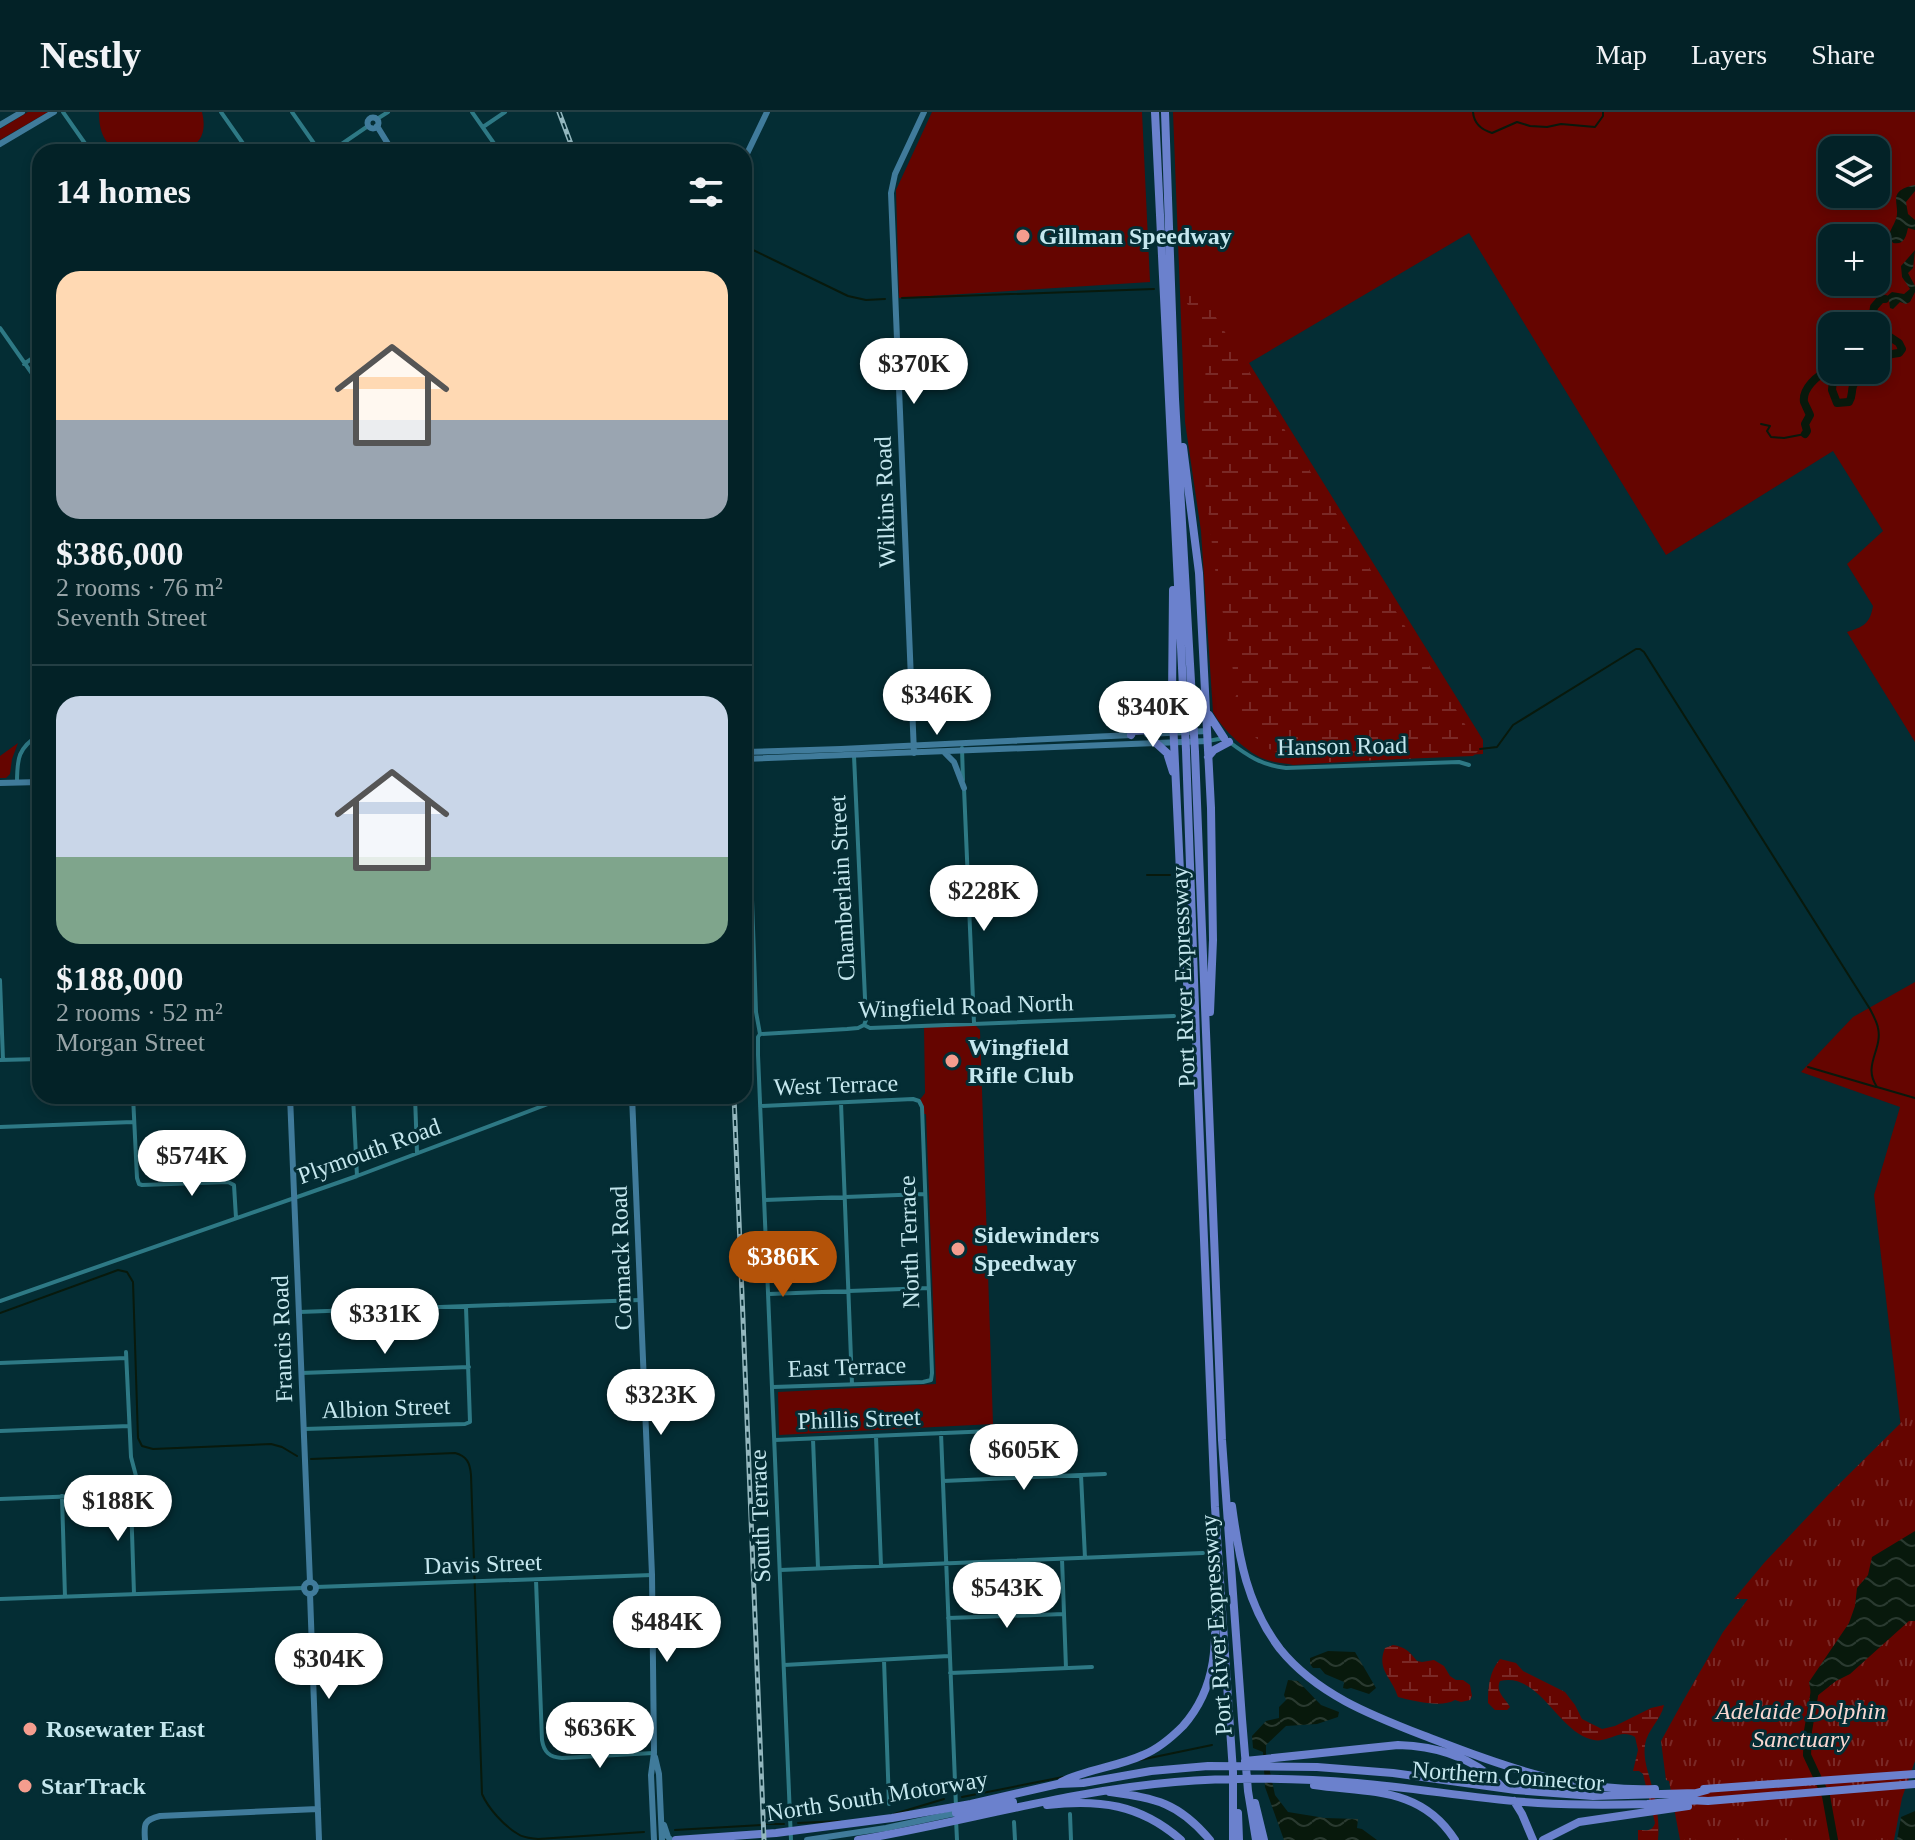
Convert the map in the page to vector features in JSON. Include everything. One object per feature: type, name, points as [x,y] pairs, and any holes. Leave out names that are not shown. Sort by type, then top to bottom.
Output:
[{"type":"highway","name":"Port River Expressway","points":[[1155,112],[1186,750],[1215,1507],[1233,1772],[1233,1840]]},
{"type":"highway","name":"Port River Expressway","points":[[1165,112],[1175,399],[1195,752],[1224,1463],[1248,1791],[1256,1840]]},
{"type":"highway","points":[[1175,399],[1199,573],[1208,736],[1213,940],[1208,1101]]},
{"type":"highway","points":[[1176,557],[1173,570],[1171,670],[1173,720],[1183,937],[1198,1094]]},
{"type":"highway","points":[[1206,711],[1226,740],[1208,757]]},
{"type":"highway","points":[[1131,735],[1133,731],[1151,730],[1173,720]]},
{"type":"highway","points":[[1156,743],[1167,753],[1177,785]]},
{"type":"highway","name":"Northern Connector","points":[[1224,1463],[1240,1565],[1250,1597],[1264,1625],[1291,1662],[1320,1686],[1351,1705],[1483,1758],[1535,1775],[1610,1789],[1707,1790],[1914,1779]]},
{"type":"highway","points":[[1058,1784],[1076,1775],[1146,1754],[1170,1738],[1201,1700],[1214,1660],[1215,1507]]},
{"type":"highway","points":[[1271,1762],[1392,1746],[1415,1746],[1447,1752],[1484,1771],[1513,1799],[1533,1840]]},
{"type":"highway","name":"Northern Connector","points":[[1083,1783],[1151,1771],[1271,1762],[1647,1803],[1707,1790]]},
{"type":"highway","points":[[1247,1771],[1264,1840]]},
{"type":"highway","points":[[1233,1772],[1239,1840]]},
{"type":"highway","points":[[1273,1779],[1404,1798],[1441,1821],[1455,1840]]},
{"type":"highway","name":"Northern Connector","points":[[1145,1785],[1273,1779],[1355,1783],[1540,1803],[1647,1803],[1708,1801],[1914,1779]]},
{"type":"highway","name":"North South Motorway","points":[[673,1840],[776,1833],[892,1818],[1058,1784],[1083,1783]]},
{"type":"highway","name":"North South Motorway","points":[[858,1840],[1046,1800],[1145,1785]]},
{"type":"highway","points":[[956,1813],[1034,1798],[1109,1792],[1165,1803],[1190,1819],[1210,1840]]},
{"type":"highway","points":[[1014,1807],[1086,1802],[1108,1804],[1148,1817],[1181,1840]]},
{"type":"highway","points":[[1543,1840],[1579,1822],[1647,1803]]},
{"type":"street","points":[[0,125],[22,112]]},
{"type":"street","points":[[0,144],[54,112]]},
{"type":"street","points":[[63,112],[85,144]]},
{"type":"street","points":[[221,112],[243,144]]},
{"type":"street","points":[[292,112],[314,144]]},
{"type":"street","points":[[340,144],[371,120],[388,112]]},
{"type":"street","points":[[472,112],[495,144]]},
{"type":"street","points":[[483,127],[505,112]]},
{"type":"street","points":[[752,144],[767,112]]},
{"type":"street","name":"Wilkins Road","points":[[913,749],[891,193],[895,174],[924,112]]},
{"type":"street","points":[[371,120],[388,144]]},
{"type":"street","points":[[0,328],[32,374]]},
{"type":"street","points":[[24,364],[32,358]]},
{"type":"street","name":"Hanson Road","points":[[752,757],[1174,732],[1226,740]]},
{"type":"street","name":"Hanson Road","points":[[913,749],[943,752],[1175,743],[1217,733],[1265,765],[1286,768],[1459,762],[1469,765]]},
{"type":"street","points":[[17,783],[18,758],[32,740]]},
{"type":"street","points":[[962,742],[974,1024]]},
{"type":"street","name":"Hanson Road","points":[[752,754],[854,752]]},
{"type":"street","name":"Chamberlain Street","points":[[854,752],[864,1025]]},
{"type":"street","points":[[943,752],[954,762],[964,788]]},
{"type":"street","points":[[0,783],[32,782]]},
{"type":"street","name":"South Terrace","points":[[752,919],[756,1012],[760,1034],[760,1106],[791,1840]]},
{"type":"street","points":[[0,980],[2,1060],[32,1059]]},
{"type":"street","name":"Wingfield Road North","points":[[760,1034],[847,1029],[864,1025],[870,1028],[1174,1016]]},
{"type":"street","name":"West Terrace","points":[[760,1106],[913,1099]]},
{"type":"street","name":"North Terrace","points":[[913,1099],[919,1101],[922,1107],[929,1288],[932,1377],[928,1382],[923,1382]]},
{"type":"street","points":[[841,1103],[852,1385]]},
{"type":"street","points":[[133,1104],[139,1184],[228,1182],[234,1185],[236,1218]]},
{"type":"street","name":"Francis Road","points":[[290,1104],[313,1584]]},
{"type":"street","points":[[353,1104],[357,1176]]},
{"type":"street","points":[[415,1104],[417,1153]]},
{"type":"street","name":"Plymouth Road","points":[[0,1301],[357,1176],[548,1104]]},
{"type":"street","name":"Cormack Road","points":[[632,1104],[652,1575],[654,1753],[651,1775],[654,1840]]},
{"type":"street","points":[[0,1127],[134,1122]]},
{"type":"street","points":[[765,1200],[925,1194]]},
{"type":"street","points":[[769,1294],[929,1288]]},
{"type":"street","points":[[299,1312],[640,1300]]},
{"type":"street","points":[[301,1373],[469,1367],[466,1306]]},
{"type":"street","points":[[126,1352],[131,1457],[136,1476],[136,1488],[132,1494],[134,1594]]},
{"type":"street","points":[[0,1363],[126,1358]]},
{"type":"street","name":"Albion Street","points":[[304,1429],[465,1424],[470,1422],[469,1367]]},
{"type":"street","name":"East Terrace","points":[[773,1387],[923,1382]]},
{"type":"street","points":[[0,1431],[129,1426]]},
{"type":"street","name":"Phillis Street","points":[[775,1440],[993,1431]]},
{"type":"street","points":[[941,1433],[957,1840]]},
{"type":"street","points":[[876,1436],[881,1566]]},
{"type":"street","points":[[813,1439],[818,1568]]},
{"type":"street","points":[[943,1481],[1105,1474]]},
{"type":"street","points":[[1081,1475],[1085,1558]]},
{"type":"street","points":[[0,1499],[132,1494]]},
{"type":"street","points":[[62,1496],[65,1597]]},
{"type":"street","points":[[780,1570],[1203,1553]]},
{"type":"street","points":[[1062,1559],[1066,1668]]},
{"type":"street","name":"Davis Street","points":[[313,1584],[481,1582],[652,1575]]},
{"type":"street","points":[[536,1580],[542,1740],[546,1752],[562,1758],[654,1753]]},
{"type":"street","points":[[303,1588],[306,1583],[313,1584],[314,1593],[310,1594]]},
{"type":"street","points":[[0,1599],[303,1588]]},
{"type":"street","points":[[303,1588],[310,1594]]},
{"type":"street","points":[[310,1594],[319,1840]]},
{"type":"street","points":[[948,1618],[1064,1614]]},
{"type":"street","points":[[784,1665],[950,1656]]},
{"type":"street","points":[[884,1660],[889,1804]]},
{"type":"street","points":[[950,1673],[1092,1667]]},
{"type":"street","name":"Cormack Road","points":[[654,1753],[659,1774],[662,1840]]},
{"type":"street","points":[[145,1840],[146,1822],[160,1816],[318,1809]]},
{"type":"street","points":[[807,1840],[956,1813]]},
{"type":"street","points":[[1070,1814],[1071,1840]]},
{"type":"street","points":[[662,1817],[668,1837],[673,1840]]},
{"type":"street","points":[[1014,1822],[1015,1840]]},
{"type":"green space","points":[[28,112],[48,112],[0,140],[0,129]]},
{"type":"green space","points":[[99,112],[202,112],[203,129],[195,144],[108,144]]},
{"type":"green space","name":"Gillman Speedway","points":[[932,112],[1142,112],[1150,282],[899,298],[896,190]]},
{"type":"green space","points":[[1173,112],[1915,112],[1915,742],[1847,632],[1865,624],[1873,606],[1847,564],[1883,531],[1833,451],[1666,555],[1469,233],[1249,363],[1483,740],[1483,754],[1293,765],[1273,762],[1244,747],[1213,712],[1201,531],[1185,422]]},
{"type":"green space","points":[[1188,281],[1198,288],[1480,749],[1473,756],[1306,763],[1267,748],[1255,737],[1234,701],[1237,693],[1214,563],[1201,443],[1206,365],[1193,314],[1180,291],[1181,285]]},
{"type":"green space","points":[[18,743],[10,774],[0,778],[0,756]]},
{"type":"green space","points":[[1915,982],[1915,1413],[1901,1428],[1874,1195],[1900,1107],[1801,1072],[1853,1017]]},
{"type":"green space","name":"Sidewinders Speedway","points":[[974,1024],[980,1030],[993,1424],[779,1435],[778,1392],[936,1384],[926,1114],[922,1114],[919,1101],[925,1093],[924,1026]]},
{"type":"green space","name":"Adelaide Dolphin Sanctuary","points":[[1915,1409],[1915,1761],[1902,1798],[1894,1840],[1680,1840],[1669,1781],[1666,1780],[1661,1741],[1723,1632],[1748,1599],[1734,1599],[1829,1494]]},
{"type":"green space","points":[[1393,1645],[1406,1650],[1417,1661],[1434,1660],[1444,1666],[1450,1676],[1470,1685],[1470,1700],[1435,1704],[1398,1697],[1382,1662],[1385,1648]]},
{"type":"green space","points":[[1500,1659],[1516,1663],[1523,1671],[1565,1692],[1582,1719],[1602,1729],[1664,1705],[1648,1735],[1645,1750],[1657,1811],[1658,1840],[1638,1840],[1638,1830],[1651,1829],[1655,1823],[1643,1774],[1633,1771],[1638,1750],[1635,1737],[1623,1734],[1601,1740],[1587,1738],[1566,1723],[1536,1692],[1513,1680],[1500,1681],[1499,1685],[1510,1707],[1495,1710],[1488,1703],[1488,1691],[1491,1674]]},
{"type":"water","points":[[1915,185],[1915,191],[1906,202],[1908,214],[1915,220],[1915,230],[1908,228],[1902,241],[1893,243],[1890,234],[1896,219],[1897,194]]},
{"type":"water","points":[[1915,250],[1913,268],[1908,273],[1915,292],[1910,302],[1900,302],[1893,309],[1886,297],[1892,292],[1904,294],[1910,289],[1902,277],[1901,266]]},
{"type":"water","points":[[1915,1531],[1915,1621],[1909,1621],[1850,1674],[1812,1700],[1809,1682],[1849,1623],[1857,1588],[1868,1575],[1872,1557]]},
{"type":"water","points":[[1328,1651],[1355,1652],[1376,1688],[1369,1694],[1343,1688],[1344,1682],[1325,1674],[1320,1668],[1313,1668],[1310,1658]]},
{"type":"water","points":[[1288,1680],[1298,1681],[1321,1705],[1339,1712],[1338,1717],[1317,1724],[1286,1726],[1266,1745],[1275,1795],[1288,1812],[1358,1819],[1357,1828],[1377,1840],[1284,1840],[1265,1787],[1263,1752],[1253,1748],[1252,1736],[1266,1721],[1279,1718],[1279,1707],[1286,1700],[1284,1695]]},
{"type":"water","points":[[1915,1811],[1915,1840],[1897,1840],[1901,1817]]},
{"type":"waterway","points":[[1473,112],[1479,126],[1492,133],[1517,122],[1530,126],[1561,124],[1595,127],[1603,112]]},
{"type":"waterway","points":[[752,249],[848,296],[866,300],[885,299]]},
{"type":"waterway","points":[[902,298],[1154,289]]},
{"type":"waterway","points":[[1873,312],[1881,299],[1885,299]]},
{"type":"waterway","points":[[1890,337],[1902,349],[1890,355]]},
{"type":"waterway","points":[[1805,434],[1805,424],[1810,415],[1804,397],[1818,377]]},
{"type":"waterway","points":[[1833,384],[1837,403],[1849,402],[1854,384]]},
{"type":"waterway","points":[[1761,424],[1770,426],[1767,431],[1771,437],[1805,434]]},
{"type":"waterway","points":[[1480,749],[1497,747],[1513,725],[1636,649],[1644,652],[1870,1009],[1879,1036],[1872,1064],[1877,1087],[1915,1098]]},
{"type":"waterway","points":[[1147,875],[1170,875]]},
{"type":"waterway","points":[[1808,1067],[1876,1087]]},
{"type":"waterway","points":[[0,1313],[118,1270],[127,1272],[133,1282],[138,1438],[142,1446],[153,1449],[271,1444],[297,1456]]},
{"type":"waterway","points":[[311,1459],[455,1453],[465,1458],[471,1475],[482,1794],[502,1822],[525,1837],[538,1839],[644,1832]]},
{"type":"waterway","points":[[1815,1690],[1807,1755],[1826,1796],[1834,1840]]},
{"type":"waterway","points":[[1140,1760],[1212,1745]]},
{"type":"waterway","points":[[962,1797],[1063,1777]]},
{"type":"waterway","points":[[894,1814],[944,1799]]},
{"type":"waterway","points":[[798,1823],[840,1821]]},
{"type":"waterway","points":[[765,1824],[784,1824]]},
{"type":"waterway","points":[[675,1830],[762,1825]]},
{"type":"railway","points":[[559,112],[571,144]]},
{"type":"railway","points":[[734,1104],[764,1840]]},
{"type":"place","name":"Gillman Speedway","points":[[1023,236]]},
{"type":"place","name":"Wingfield Rifle Club","points":[[952,1061]]},
{"type":"place","name":"Sidewinders Speedway","points":[[958,1249]]},
{"type":"place","name":"Rosewater East","points":[[30,1729]]},
{"type":"place","name":"StarTrack","points":[[25,1786]]}]
